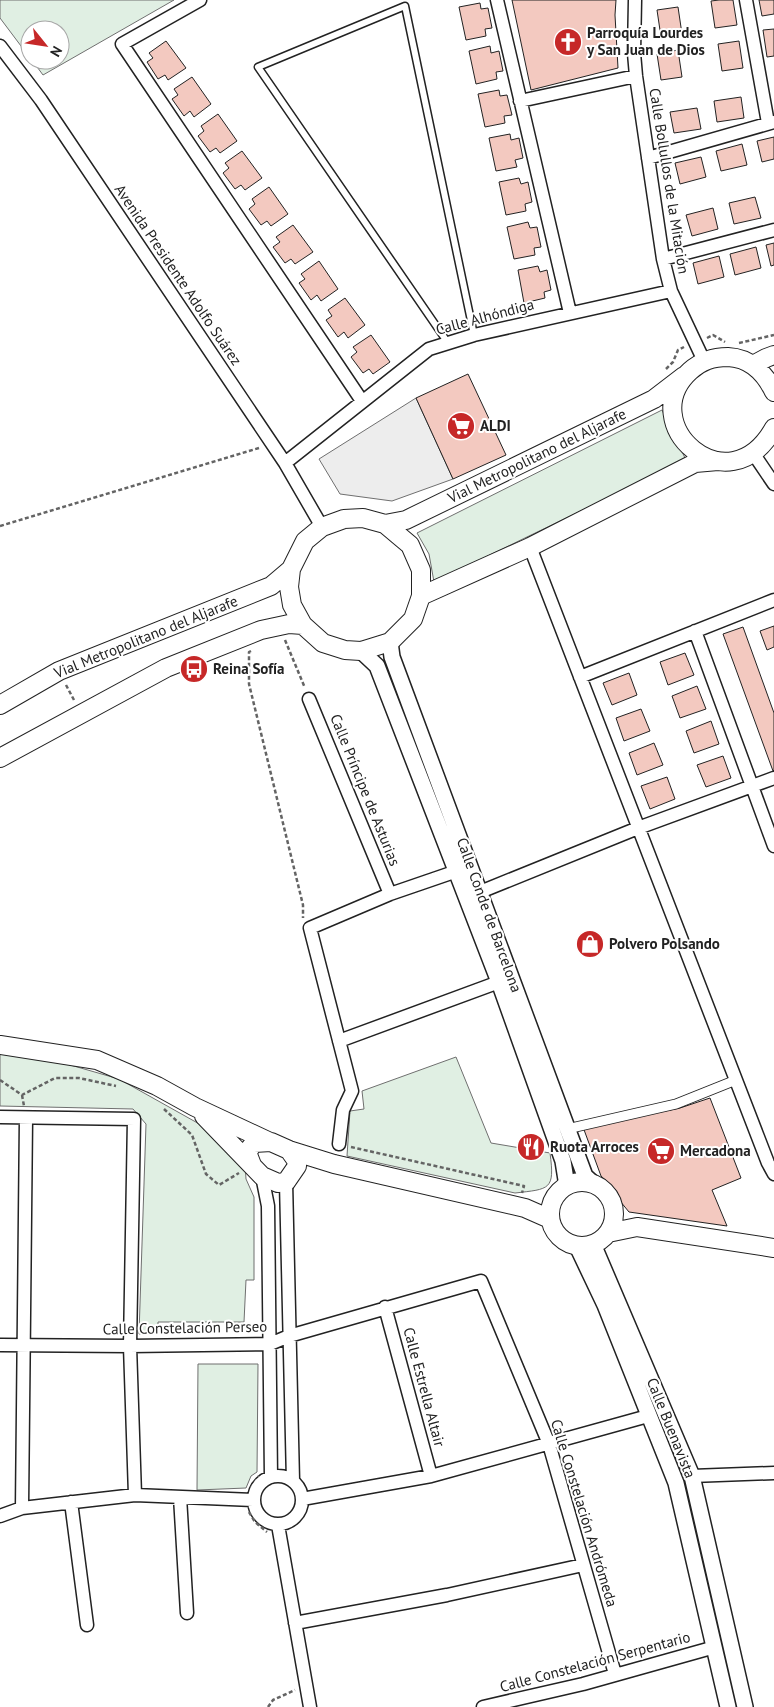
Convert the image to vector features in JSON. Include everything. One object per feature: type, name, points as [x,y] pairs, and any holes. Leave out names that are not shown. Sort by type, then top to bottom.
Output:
[{"type":"main road","points":[[753,365],[774,355]]},
{"type":"main road","name":"Vial Metropolitano del Aljarafe","points":[[385,524],[406,520],[645,403],[704,361],[719,357],[736,358],[753,365],[768,379],[774,392]]},
{"type":"main road","points":[[684,376],[676,392],[672,410],[676,428],[684,442],[698,454],[718,461]]},
{"type":"main road","points":[[421,596],[530,547],[695,463],[736,461],[753,454],[772,436]]},
{"type":"main road","name":"Vial Metropolitano del Aljarafe","points":[[344,518],[363,518],[385,524],[410,545],[421,570],[421,596],[413,618],[390,642],[361,651],[344,650],[322,643],[302,625],[292,605],[289,587],[291,569],[305,541],[322,527],[344,518]]},
{"type":"main road","name":"Vial Metropolitano del Aljarafe","points":[[0,705],[59,671],[271,586],[291,569]]},
{"type":"main road","points":[[0,758],[166,668],[256,632],[289,624],[302,625]]},
{"type":"main road","points":[[0,1045],[97,1060],[157,1086],[196,1107],[289,1150],[334,1164],[522,1207],[550,1219]]},
{"type":"main road","points":[[196,1107],[257,1171],[278,1183],[334,1164]]},
{"type":"main road","points":[[257,1171],[247,1152],[254,1143],[271,1142]]},
{"type":"main road","points":[[288,1180],[297,1166],[296,1160],[289,1150]]},
{"type":"main road","points":[[580,1182],[595,1185],[609,1196],[614,1211],[613,1222],[608,1233],[601,1240],[585,1245],[562,1239],[554,1230],[550,1219],[553,1201],[559,1192],[567,1186],[580,1182]]},
{"type":"main road","points":[[522,1207],[553,1201]]},
{"type":"main road","points":[[614,1211],[637,1227]]},
{"type":"main road","points":[[608,1233],[637,1227],[774,1248]]},
{"type":"street","points":[[200,0],[122,44],[362,401]]},
{"type":"street","points":[[497,0],[570,313]]},
{"type":"street","name":"Calle Bollullos de la Mitación","points":[[635,0],[634,53],[636,76],[663,259],[671,291],[704,361]]},
{"type":"street","points":[[648,158],[771,123],[746,0]]},
{"type":"street","name":"Avenida Presidente Adolfo Suárez","points":[[0,46],[41,100],[285,463],[322,527]]},
{"type":"street","points":[[520,101],[636,76]]},
{"type":"street","points":[[663,259],[774,230]]},
{"type":"street","name":"Calle Alhóndiga","points":[[285,463],[429,349],[474,335],[671,291]]},
{"type":"street","points":[[753,454],[774,484]]},
{"type":"street","points":[[530,547],[774,1174]]},
{"type":"street","points":[[580,677],[774,600]]},
{"type":"street","points":[[695,631],[774,846]]},
{"type":"street","name":"Calle Conde de Barcelona","points":[[390,642],[392,657],[585,1176],[595,1185]]},
{"type":"street","name":"Calle Conde de Barcelona","points":[[361,651],[377,666],[457,871],[563,1161],[567,1186]]},
{"type":"street","name":"Calle Príncipe de Asturias","points":[[309,699],[390,894]]},
{"type":"street","points":[[480,892],[638,828],[774,778]]},
{"type":"street","points":[[339,1144],[343,1110],[352,1091],[307,925],[457,871]]},
{"type":"street","points":[[339,1041],[499,982]]},
{"type":"street","points":[[567,1128],[676,1104],[736,1080]]},
{"type":"street","points":[[0,1117],[134,1119],[130,1346],[135,1495]]},
{"type":"street","points":[[22,1508],[26,1118]]},
{"type":"street","points":[[257,1171],[268,1206],[271,1477]]},
{"type":"street","points":[[288,1180],[288,1336],[292,1481]]},
{"type":"street","name":"Calle Buenavista","points":[[585,1245],[605,1305],[676,1483],[728,1707]]},
{"type":"street","name":"Calle Buenavista","points":[[585,1245],[692,1476],[746,1707]]},
{"type":"street","name":"Calle Constelación Perseo","points":[[0,1345],[270,1344],[288,1336],[385,1307],[481,1281]]},
{"type":"street","name":"Calle Constelación Andrómeda","points":[[481,1281],[549,1444],[615,1674]]},
{"type":"street","name":"Calle Estrella Altair","points":[[385,1307],[431,1476]]},
{"type":"street","points":[[302,1499],[431,1476],[648,1416]]},
{"type":"street","points":[[692,1476],[774,1473]]},
{"type":"street","points":[[271,1477],[285,1477],[292,1481],[300,1491],[302,1499],[299,1512],[294,1519],[278,1525],[270,1524],[263,1520],[254,1508],[253,1500],[258,1486],[264,1480],[271,1477]]},
{"type":"street","points":[[0,1516],[22,1508],[135,1495],[253,1500]]},
{"type":"street","points":[[180,1497],[188,1613]]},
{"type":"street","points":[[71,1502],[87,1625]]},
{"type":"street","points":[[278,1525],[310,1707]]},
{"type":"street","points":[[295,1623],[447,1595],[584,1565]]},
{"type":"street","name":"Calle Constelación Serpentario","points":[[483,1707],[583,1684],[715,1647]]},
{"type":"lane","points":[[448,343],[258,66],[405,6],[474,335]]},
{"type":"path","points":[[663,372],[673,362],[678,350],[713,335],[731,345],[774,335]]},
{"type":"path","points":[[0,526],[272,444]]},
{"type":"path","points":[[256,632],[260,646],[249,652],[249,684],[307,925]]},
{"type":"path","points":[[283,636],[309,699]]},
{"type":"path","points":[[59,671],[82,713]]},
{"type":"path","points":[[339,1144],[524,1186],[522,1207]]},
{"type":"path","points":[[268,1707],[272,1700],[306,1685]]},
{"type":"green space","points":[[0,0],[174,0],[70,60],[70,20],[20,20],[20,45],[0,18]]},
{"type":"green space","points":[[39,70],[52,70],[43,75]]},
{"type":"green space","points":[[662,410],[686,460],[434,582],[429,554],[417,533]]},
{"type":"green space","points":[[0,1053],[39,1056],[119,1079],[244,1149],[246,1179],[254,1197],[254,1280],[246,1280],[244,1322],[158,1322],[158,1333],[139,1334],[146,1124],[133,1109],[0,1106]]},
{"type":"green space","points":[[456,1057],[491,1143],[550,1153],[552,1174],[548,1185],[536,1190],[515,1193],[347,1156],[350,1111],[364,1109],[362,1091]]},
{"type":"green space","points":[[198,1364],[258,1364],[257,1472],[251,1476],[246,1488],[197,1490]]},
{"type":"shaded area","points":[[416,398],[453,479],[392,501],[340,494],[319,459]]},
{"type":"building","name":"Parroquía Lourdes y San Juan de Dios","points":[[512,0],[616,0],[618,68],[531,90]]},
{"type":"building","points":[[733,0],[737,25],[715,28],[711,1]]},
{"type":"building","points":[[759,0],[774,0],[774,14],[762,16]]},
{"type":"building","points":[[480,3],[481,9],[488,8],[492,28],[485,29],[486,36],[466,40],[459,7]]},
{"type":"building","points":[[678,7],[682,34],[661,37],[657,10]]},
{"type":"building","points":[[774,29],[774,56],[767,57],[763,30]]},
{"type":"building","points":[[166,41],[186,68],[168,80],[165,75],[158,79],[147,62],[153,58],[149,53]]},
{"type":"building","points":[[739,41],[743,68],[722,71],[718,44]]},
{"type":"building","points":[[490,46],[491,53],[499,51],[503,71],[496,72],[497,79],[476,84],[469,51]]},
{"type":"building","points":[[678,50],[682,77],[661,80],[657,54]]},
{"type":"building","points":[[192,77],[211,104],[194,117],[190,111],[184,116],[172,99],[178,95],[174,89]]},
{"type":"building","points":[[499,90],[500,96],[507,95],[512,115],[504,116],[505,123],[485,127],[478,94]]},
{"type":"building","points":[[741,97],[744,118],[717,122],[714,101]]},
{"type":"building","points":[[697,108],[701,129],[674,133],[670,112]]},
{"type":"building","points":[[218,114],[237,141],[220,153],[216,148],[210,152],[198,136],[204,131],[201,126]]},
{"type":"building","points":[[510,134],[511,140],[519,138],[523,158],[515,160],[517,167],[496,171],[489,138]]},
{"type":"building","points":[[774,137],[774,159],[762,162],[757,141]]},
{"type":"building","points":[[742,144],[747,165],[721,171],[716,151]]},
{"type":"building","points":[[242,151],[262,178],[245,190],[241,185],[235,189],[223,173],[229,168],[225,163]]},
{"type":"building","points":[[701,157],[706,177],[680,184],[675,163]]},
{"type":"building","points":[[519,178],[521,184],[528,182],[532,202],[525,204],[526,211],[506,215],[499,182]]},
{"type":"building","points":[[269,187],[288,214],[271,226],[267,221],[261,225],[249,209],[255,204],[252,199]]},
{"type":"building","points":[[755,197],[761,218],[734,224],[729,203]]},
{"type":"building","points":[[713,208],[718,229],[692,236],[686,215]]},
{"type":"building","points":[[528,222],[530,228],[537,227],[541,247],[534,248],[535,255],[514,259],[507,227]]},
{"type":"building","points":[[293,225],[313,252],[295,264],[291,259],[285,263],[273,247],[280,242],[276,237]]},
{"type":"building","points":[[774,243],[774,265],[771,266],[766,245]]},
{"type":"building","points":[[756,247],[761,268],[735,275],[730,254]]},
{"type":"building","points":[[719,256],[724,277],[698,284],[693,263]]},
{"type":"building","points":[[319,261],[338,289],[321,301],[317,295],[311,300],[299,283],[305,279],[301,274]]},
{"type":"building","points":[[538,266],[540,272],[547,270],[551,290],[544,292],[545,298],[524,303],[518,270]]},
{"type":"building","points":[[345,298],[365,325],[348,338],[344,332],[338,337],[326,320],[332,316],[328,310]]},
{"type":"building","points":[[371,335],[390,362],[373,374],[369,369],[363,373],[351,357],[357,352],[353,347]]},
{"type":"building","name":"ALDI","points":[[468,374],[506,455],[453,479],[416,398]]},
{"type":"building","points":[[774,626],[774,647],[767,650],[760,631]]},
{"type":"building","points":[[743,627],[774,713],[773,771],[723,634]]},
{"type":"building","points":[[685,653],[694,675],[668,685],[660,662]]},
{"type":"building","points":[[629,673],[637,695],[612,705],[603,683]]},
{"type":"building","points":[[697,686],[706,709],[680,718],[672,696]]},
{"type":"building","points":[[641,709],[650,731],[624,741],[616,718]]},
{"type":"building","points":[[711,721],[719,744],[694,753],[686,731]]},
{"type":"building","points":[[654,743],[663,765],[637,775],[629,753]]},
{"type":"building","points":[[723,756],[731,778],[706,787],[697,765]]},
{"type":"building","points":[[667,777],[675,799],[650,809],[641,786]]},
{"type":"building","name":"Mercadona","points":[[710,1098],[741,1178],[712,1190],[727,1226],[629,1212],[620,1201],[615,1189],[601,1176],[583,1127],[680,1108]]},
{"type":"place","name":"Parroquía Lourdes y San Juan de Dios","points":[[568,42]]},
{"type":"place","name":"ALDI","points":[[461,426]]},
{"type":"place","name":"Reina Sofía","points":[[194,669]]},
{"type":"place","name":"Polvero Polsando","points":[[590,944]]},
{"type":"place","name":"Ruota Arroces","points":[[531,1147]]},
{"type":"place","name":"Mercadona","points":[[661,1151]]}]
